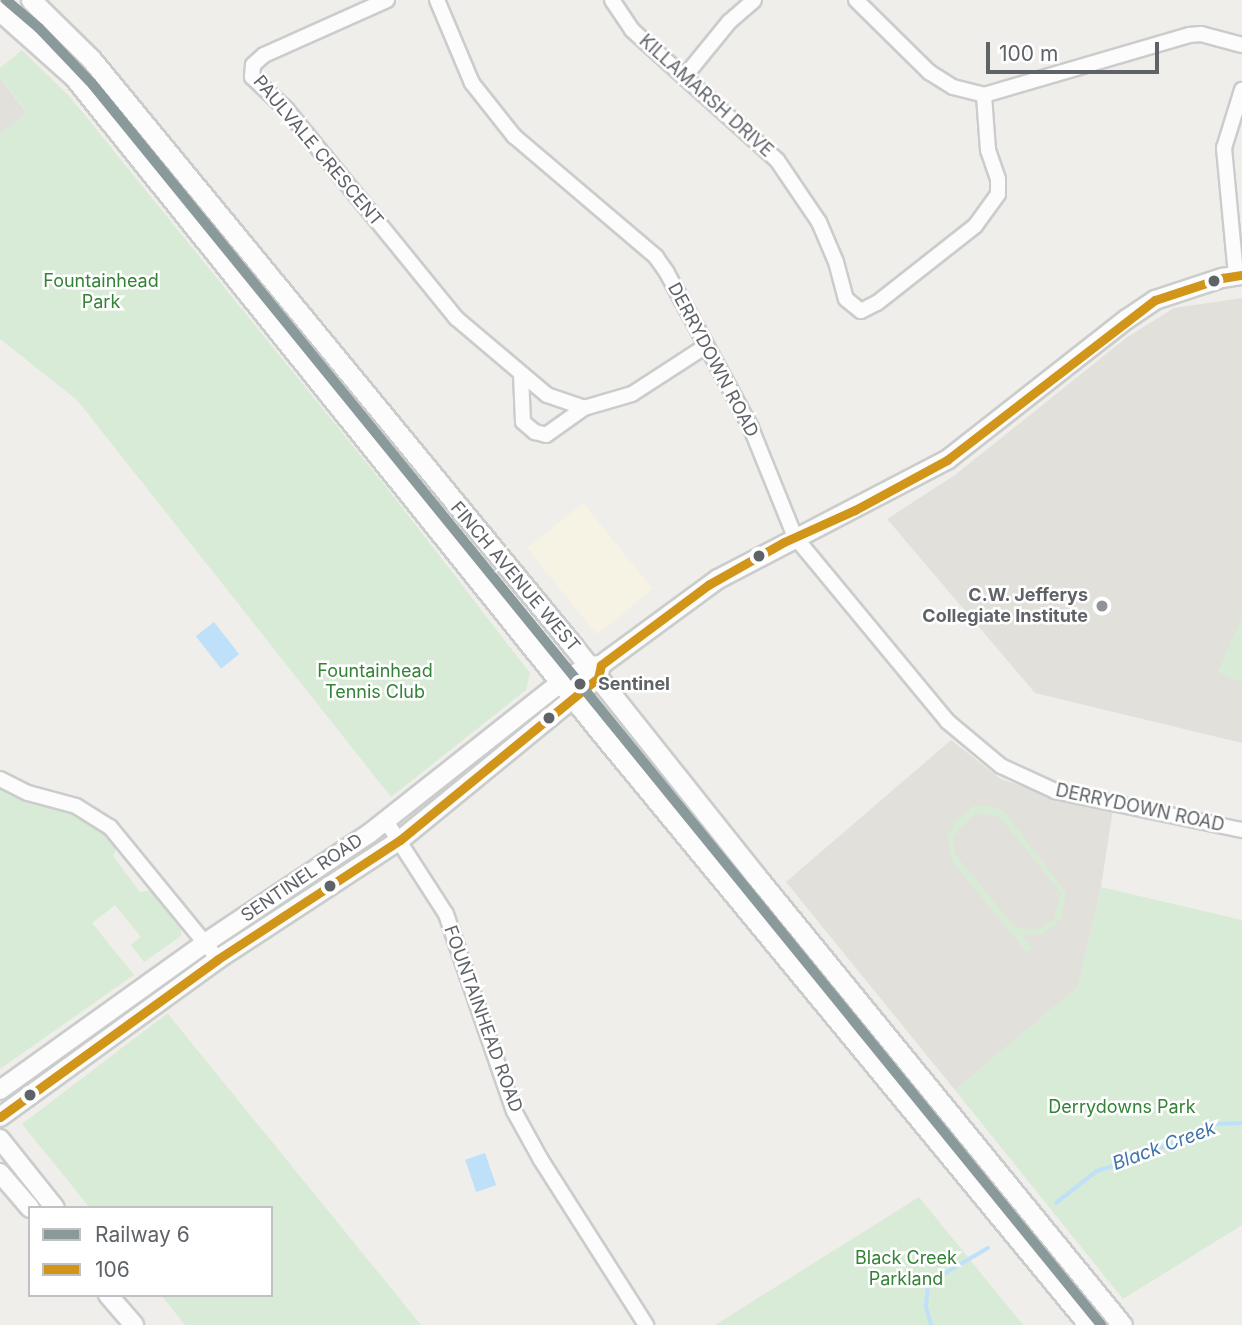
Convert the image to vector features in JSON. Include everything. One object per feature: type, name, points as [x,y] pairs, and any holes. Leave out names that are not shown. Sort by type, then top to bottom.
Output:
[{"type":"main road","name":"FINCH AVENUE WEST","points":[[31,0],[91,59],[596,670],[1122,1325]]},
{"type":"main road","name":"FINCH AVENUE WEST","points":[[0,11],[74,77],[573,698],[1088,1325]]},
{"type":"street","name":"PAULVALE CRESCENT","points":[[387,0],[264,55],[253,65],[251,73],[256,82],[287,110],[440,300],[480,341],[547,395],[584,408]]},
{"type":"street","name":"DERRYDOWN ROAD","points":[[437,0],[472,83],[514,136],[656,257],[751,428],[795,537],[947,722],[1001,766],[1055,791],[1242,830]]},
{"type":"street","name":"KILLAMARSH DRIVE","points":[[612,0],[632,30],[777,160],[819,222],[836,262],[846,299],[861,311],[877,303],[975,226],[994,202],[998,194],[998,179],[988,150],[984,95]]},
{"type":"street","points":[[685,76],[729,22],[754,0]]},
{"type":"street","points":[[856,0],[929,72],[953,87],[984,95],[1189,35],[1201,34],[1242,45]]},
{"type":"street","points":[[1239,275],[1224,148],[1242,90]]},
{"type":"street","name":"SENTINEL ROAD","points":[[0,1117],[218,960],[400,840],[573,698],[596,670],[718,579],[947,460],[1127,319],[1156,300],[1239,275]]},
{"type":"street","points":[[521,374],[523,422],[535,432],[546,435],[584,408],[632,394],[706,346]]},
{"type":"street","name":"SENTINEL ROAD","points":[[0,1090],[205,943],[386,821],[561,682],[596,670]]},
{"type":"street","points":[[0,779],[28,793],[76,806],[110,827],[218,960]]},
{"type":"street","name":"FOUNTAINHEAD ROAD","points":[[386,821],[446,914],[514,1111],[541,1160],[646,1325]]},
{"type":"street","points":[[0,1139],[53,1206]]},
{"type":"street","points":[[0,1173],[28,1206]]},
{"type":"street","points":[[110,1297],[134,1325]]},
{"type":"street","points":[[122,1297],[141,1325]]},
{"type":"shaded area","points":[[0,78],[27,113],[0,135]]},
{"type":"shaded area","name":"C.W. Jefferys Collegiate Institute","points":[[1242,298],[1242,743],[1035,693],[887,519],[955,475],[1126,338],[1174,308]]},
{"type":"shaded area","points":[[583,503],[653,589],[597,635],[527,548]]},
{"type":"shaded area","points":[[951,740],[1001,779],[1057,798],[1113,809],[1101,887],[1078,987],[955,1090],[786,882]]},
{"type":"green space","name":"Fountainhead Park","points":[[22,50],[70,97],[387,488],[530,673],[526,690],[391,797],[77,400],[0,339],[0,135],[27,112],[0,78],[0,68]]},
{"type":"green space","points":[[1242,617],[1242,683],[1218,672]]},
{"type":"green space","points":[[0,786],[77,816],[79,813],[98,825],[97,828],[117,848],[113,856],[140,892],[151,890],[181,930],[181,936],[144,962],[131,945],[141,937],[115,905],[92,923],[134,975],[0,1069]]},
{"type":"green space","points":[[973,806],[990,806],[1004,811],[1066,893],[1062,917],[1053,926],[1043,934],[1022,935],[1032,948],[1027,953],[951,860],[948,836],[955,821]],"holes":[[[976,813],[1000,817],[1061,893],[1054,919],[1042,928],[1028,930],[1014,926],[955,854],[953,840],[957,831]]]},
{"type":"green space","name":"Derrydowns Park","points":[[1101,887],[1242,920],[1242,1225],[1123,1299],[955,1090],[1078,987]]},
{"type":"green space","points":[[168,1013],[421,1325],[185,1325],[163,1297],[273,1297],[273,1206],[88,1206],[22,1124]]},
{"type":"green space","name":"Black Creek Parkland","points":[[919,1197],[1023,1325],[715,1325],[892,1214]]},
{"type":"water","points":[[214,622],[239,654],[221,668],[196,636]]},
{"type":"water","points":[[485,1153],[496,1185],[476,1192],[465,1160]]},
{"type":"waterway","name":"Black Creek","points":[[1056,1203],[1097,1171],[1138,1158],[1216,1124],[1242,1123]]},
{"type":"waterway","name":"Black Creek","points":[[931,1325],[926,1307],[928,1283],[988,1248]]},
{"type":"rail line","name":"6","points":[[6,0],[39,28],[93,85],[1101,1325]]},
{"type":"transit line","name":"106","points":[[0,1117],[218,959],[400,840],[598,678],[601,665],[708,585],[784,542],[855,510],[947,460],[1155,300],[1222,278],[1242,275]]},
{"type":"place","name":"C.W. Jefferys Collegiate Institute","points":[[1102,606]]},
{"type":"place","name":"Sentinel","points":[[580,684]]},
{"type":"park label","name":"Fountainhead Tennis Club","points":[[375,682]]}]
